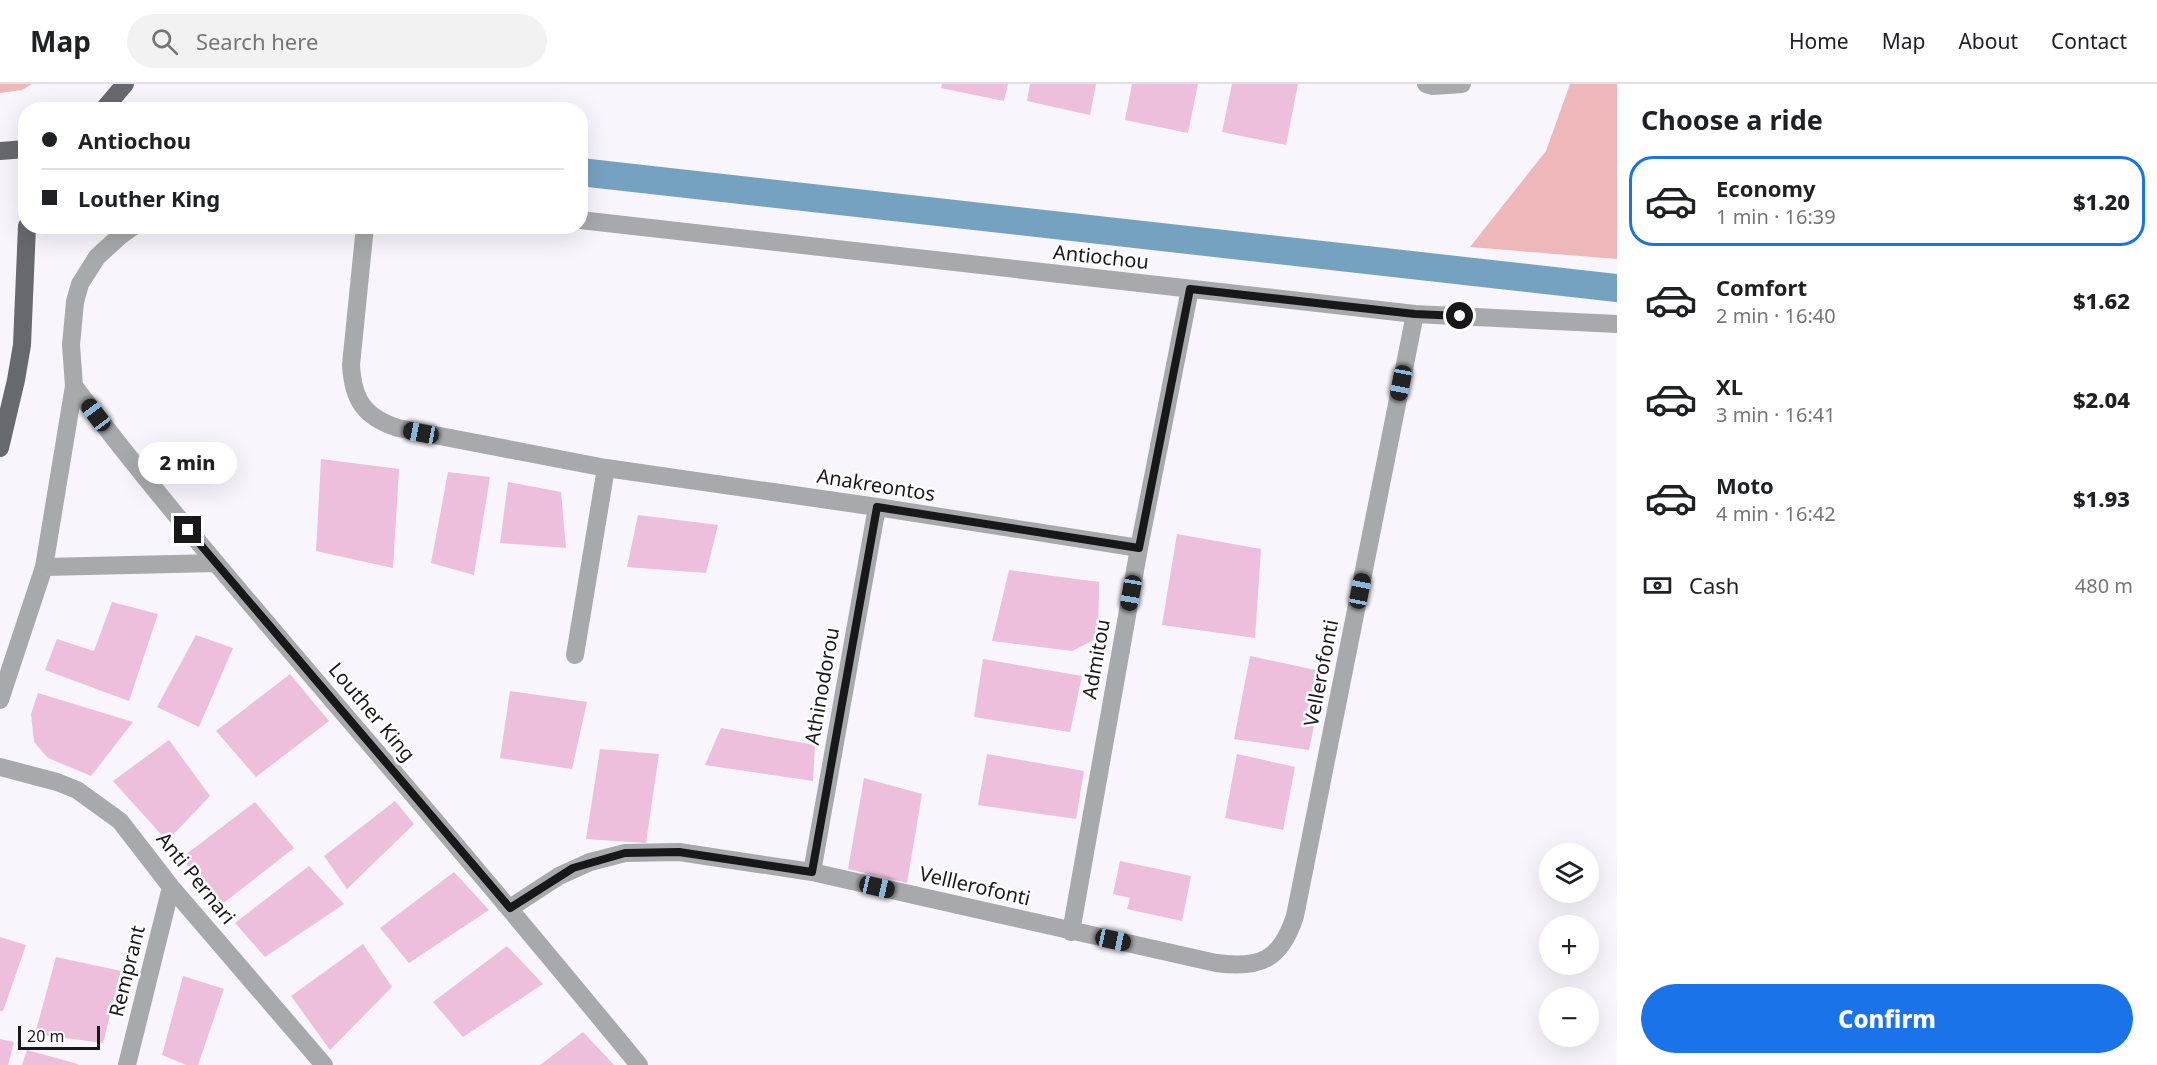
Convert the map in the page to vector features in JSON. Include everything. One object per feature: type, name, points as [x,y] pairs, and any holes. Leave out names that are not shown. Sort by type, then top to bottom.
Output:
[{"type":"main road","points":[[110,102],[125,84]]},
{"type":"main road","points":[[0,151],[18,149]]},
{"type":"main road","points":[[0,448],[22,345],[27,234]]},
{"type":"street","points":[[1430,85],[1462,84]]},
{"type":"street","name":"Antiochou","points":[[588,221],[1415,314],[1617,324]]},
{"type":"street","points":[[0,700],[44,567],[74,386],[72,320],[80,284],[87,270],[106,247],[123,234]]},
{"type":"street","name":"Anakreontos","points":[[364,234],[351,365],[355,391],[365,410],[374,418],[398,428],[606,468],[1139,548]]},
{"type":"street","name":"Admitou","points":[[1071,932],[1139,548],[1190,289]]},
{"type":"street","name":"Vellerofonti","points":[[1288,935],[1295,916],[1415,314]]},
{"type":"street","name":"Louther King","points":[[74,386],[216,563],[510,908],[639,1065]]},
{"type":"street","points":[[575,655],[606,468]]},
{"type":"street","name":"Athinodorou","points":[[812,872],[877,507]]},
{"type":"street","points":[[44,567],[216,563]]},
{"type":"street","name":"Anti Pernari","points":[[0,767],[57,782],[77,790],[120,821],[171,887],[324,1065]]},
{"type":"street","name":"Velllerofonti","points":[[510,908],[573,868],[625,853],[679,852],[812,872],[1216,963],[1244,966],[1265,960],[1274,953],[1288,935]]},
{"type":"street","name":"Remprant","points":[[127,1065],[171,887]]},
{"type":"shaded area","points":[[0,84],[32,84],[22,90],[0,93]]},
{"type":"shaded area","points":[[1570,84],[1617,84],[1617,259],[1470,247],[1546,151]]},
{"type":"building","points":[[942,84],[1008,84],[1004,101],[941,88]]},
{"type":"building","points":[[1030,84],[1096,84],[1090,115],[1027,101]]},
{"type":"building","points":[[1132,84],[1198,84],[1188,133],[1125,120]]},
{"type":"building","points":[[1232,84],[1298,84],[1286,145],[1222,132]]},
{"type":"building","points":[[321,459],[399,469],[393,568],[316,551]]},
{"type":"building","points":[[448,472],[490,477],[474,575],[431,563]]},
{"type":"building","points":[[508,482],[561,492],[566,548],[500,543]]},
{"type":"building","points":[[638,515],[718,525],[706,573],[627,567]]},
{"type":"building","points":[[1177,534],[1261,549],[1255,638],[1162,625]]},
{"type":"building","points":[[1009,570],[1099,582],[1098,638],[1072,651],[992,641]]},
{"type":"building","points":[[112,602],[158,614],[129,701],[45,670],[57,639],[94,651]]},
{"type":"building","points":[[196,635],[233,648],[199,727],[157,707]]},
{"type":"building","points":[[1250,656],[1325,672],[1309,750],[1234,739]]},
{"type":"building","points":[[983,659],[1082,676],[1070,732],[974,717]]},
{"type":"building","points":[[290,674],[329,721],[256,777],[216,731]]},
{"type":"building","points":[[510,691],[587,702],[572,769],[500,758]]},
{"type":"building","points":[[38,693],[133,722],[91,776],[48,758],[34,742],[31,714]]},
{"type":"building","points":[[721,728],[815,745],[813,781],[705,765]]},
{"type":"building","points":[[169,740],[210,796],[167,841],[113,781]]},
{"type":"building","points":[[600,749],[659,754],[646,843],[586,839]]},
{"type":"building","points":[[987,754],[1084,771],[1076,819],[978,805]]},
{"type":"building","points":[[1237,754],[1295,767],[1283,830],[1225,818]]},
{"type":"building","points":[[864,778],[922,794],[907,883],[848,869]]},
{"type":"building","points":[[395,801],[414,824],[347,889],[324,856]]},
{"type":"building","points":[[255,802],[294,848],[221,905],[181,858]]},
{"type":"building","points":[[1120,861],[1191,876],[1182,921],[1127,909],[1130,898],[1113,894]]},
{"type":"building","points":[[309,866],[344,904],[265,957],[235,923]]},
{"type":"building","points":[[454,872],[489,910],[409,963],[380,928]]},
{"type":"building","points":[[0,937],[26,945],[3,1011],[0,1011]]},
{"type":"building","points":[[363,944],[392,987],[330,1050],[291,996]]},
{"type":"building","points":[[507,946],[543,984],[463,1037],[433,1002]]},
{"type":"building","points":[[56,957],[121,971],[103,1043],[35,1034]]},
{"type":"building","points":[[183,976],[224,989],[198,1065],[186,1065],[162,1055]]},
{"type":"building","points":[[583,1032],[614,1065],[540,1065]]},
{"type":"building","points":[[0,1039],[14,1042],[8,1065],[0,1065]]},
{"type":"building","points":[[27,1050],[78,1064],[78,1065],[22,1065]]},
{"type":"waterway","points":[[588,173],[1617,288]]},
{"type":"route","points":[[188,530],[510,908],[573,868],[625,853],[679,852],[812,872],[877,507],[1139,548],[1190,289],[1415,314],[1460,316]]}]
